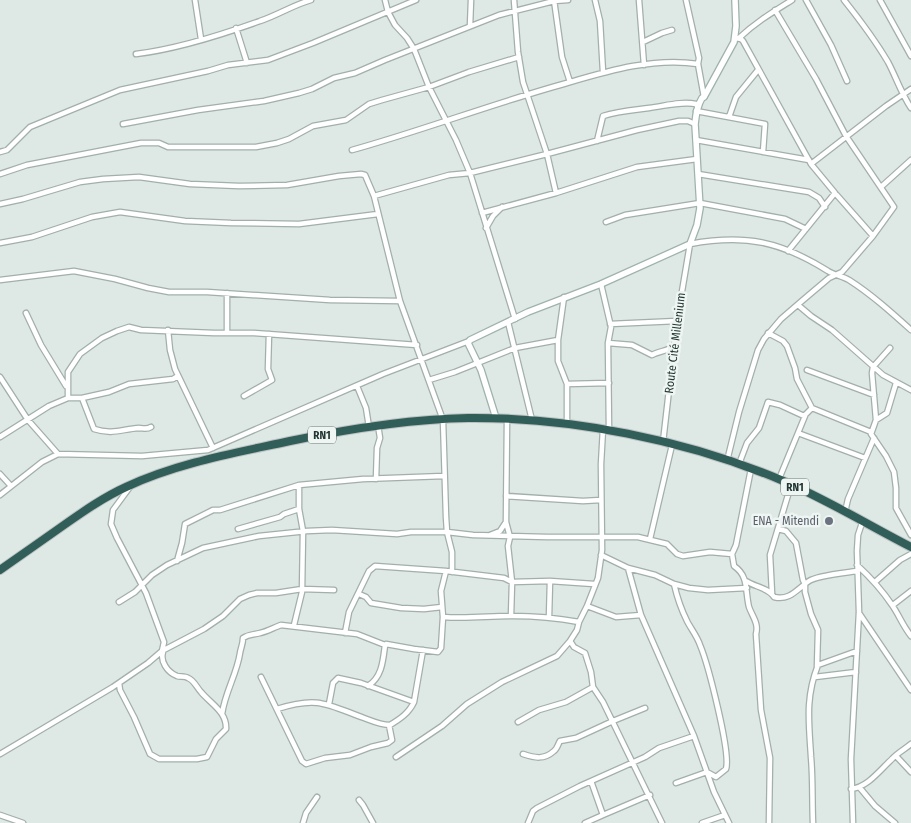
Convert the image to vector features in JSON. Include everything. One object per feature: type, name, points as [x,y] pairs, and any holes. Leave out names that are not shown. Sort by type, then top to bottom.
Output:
[{"type":"highway","name":"RN1","points":[[0,570],[90,507],[132,484],[166,471],[209,459],[370,427],[443,420],[496,418],[567,424],[606,430],[663,442],[727,461],[779,479],[863,520],[911,547]]},
{"type":"street","points":[[195,0],[201,39]]},
{"type":"street","points":[[136,54],[157,52],[261,21],[311,0]]},
{"type":"street","points":[[385,0],[388,12],[395,25],[414,49],[429,87],[456,140],[470,173],[515,319]]},
{"type":"street","points":[[0,152],[7,150],[30,127],[120,90],[228,65],[273,58],[416,0]]},
{"type":"street","points":[[470,26],[471,0]]},
{"type":"street","points":[[514,0],[518,57],[523,82],[546,154],[556,193]]},
{"type":"street","points":[[554,0],[560,46],[570,82]]},
{"type":"street","points":[[123,124],[198,110],[264,101],[299,93],[330,80],[355,73],[499,15],[554,0],[568,0]]},
{"type":"street","points":[[595,0],[600,20],[603,72]]},
{"type":"street","points":[[639,0],[644,65]]},
{"type":"street","points":[[686,0],[699,58],[698,64],[704,97]]},
{"type":"street","points":[[735,0],[737,38]]},
{"type":"street","points":[[690,244],[698,225],[700,203],[695,124],[697,108],[737,38],[754,24],[792,0]]},
{"type":"street","points":[[806,0],[831,45],[847,81]]},
{"type":"street","points":[[844,0],[858,17],[887,61],[902,94],[911,108]]},
{"type":"street","points":[[880,0],[911,56]]},
{"type":"street","points":[[727,461],[754,363],[761,344],[768,333],[829,278],[838,275],[873,236],[893,209],[891,201],[846,136],[816,79],[775,10]]},
{"type":"street","points":[[236,28],[247,63]]},
{"type":"street","points":[[643,42],[672,30]]},
{"type":"street","points":[[737,38],[743,41],[810,162],[835,194],[873,236]]},
{"type":"street","points":[[0,174],[27,165],[141,143],[159,143],[168,147],[256,147],[277,143],[289,139],[313,126],[346,120],[369,104],[429,87],[518,57]]},
{"type":"street","points":[[352,150],[603,72],[644,65],[698,64]]},
{"type":"street","points":[[729,117],[736,98],[758,70]]},
{"type":"street","points":[[696,140],[810,162],[902,94],[911,90]]},
{"type":"street","points":[[596,142],[603,116],[625,111],[693,103],[696,104],[697,108],[729,117],[766,124],[763,152]]},
{"type":"street","points":[[374,196],[449,174],[470,173],[596,142],[620,134],[679,121],[688,121],[695,124]]},
{"type":"street","points":[[482,213],[637,168],[697,159]]},
{"type":"street","points":[[881,187],[911,160]]},
{"type":"street","points":[[0,204],[80,182],[139,176],[190,184],[239,186],[287,185],[361,174],[365,175],[374,196],[400,301],[443,420],[447,532],[452,552],[452,572]]},
{"type":"street","points":[[698,174],[809,192],[819,198],[825,208]]},
{"type":"street","points":[[788,251],[835,194]]},
{"type":"street","points":[[606,222],[625,214],[700,203],[786,219],[806,229]]},
{"type":"street","points":[[486,228],[493,216],[503,206]]},
{"type":"street","points":[[0,243],[32,237],[92,218],[120,212],[185,221],[231,224],[299,224],[378,214]]},
{"type":"street","points":[[0,495],[42,462],[58,454],[142,456],[210,449],[357,386],[469,341],[564,297],[601,284],[690,244],[722,239],[744,239],[770,244],[788,251],[849,280],[872,296],[911,330]]},
{"type":"street","name":"Route Cité Millenium","points":[[663,442],[677,321],[690,244]]},
{"type":"street","points":[[0,280],[74,271],[115,279],[159,291],[227,293],[330,300],[400,301]]},
{"type":"street","points":[[396,757],[442,726],[467,704],[502,682],[552,659],[570,641],[577,630],[598,578],[601,555],[601,464],[606,430],[610,324],[601,284]]},
{"type":"street","points":[[227,293],[227,333]]},
{"type":"street","points":[[564,297],[558,340],[558,361],[567,384],[567,424]]},
{"type":"street","points":[[798,304],[811,316],[832,330],[883,375],[911,390]]},
{"type":"street","points":[[26,313],[41,345],[67,387]]},
{"type":"street","points":[[610,324],[677,321]]},
{"type":"street","points":[[508,322],[533,421]]},
{"type":"street","points":[[68,398],[68,372],[80,354],[102,338],[129,327],[141,330],[269,334],[417,345]]},
{"type":"street","points":[[168,330],[170,350],[178,376],[210,449],[209,459]]},
{"type":"street","points":[[768,333],[783,341],[787,346],[797,379],[812,408],[872,432]]},
{"type":"street","points":[[244,396],[272,380],[268,369],[269,334]]},
{"type":"street","points":[[429,380],[455,372],[515,348],[558,340]]},
{"type":"street","points":[[469,341],[468,343],[496,418]]},
{"type":"street","points":[[608,343],[632,345],[652,355],[660,350],[668,350],[674,345]]},
{"type":"street","points":[[890,348],[874,366],[876,420],[872,432],[894,472],[896,508],[911,535]]},
{"type":"street","points":[[807,370],[874,395]]},
{"type":"street","points":[[0,437],[49,406],[68,398],[82,398],[109,392],[129,384],[178,376]]},
{"type":"street","points":[[0,378],[28,420],[58,454]]},
{"type":"street","points":[[567,384],[609,383]]},
{"type":"street","points":[[876,420],[887,413],[896,383]]},
{"type":"street","points":[[357,386],[366,408],[370,427]]},
{"type":"street","points":[[82,398],[94,429],[115,432],[151,427]]},
{"type":"street","points":[[738,465],[746,443],[759,428],[768,402],[804,416]]},
{"type":"street","points":[[779,479],[804,416],[812,408]]},
{"type":"street","points":[[507,419],[506,522],[510,537],[508,546],[512,582],[511,616]]},
{"type":"street","points":[[376,479],[377,448],[380,438],[378,426]]},
{"type":"street","points":[[798,433],[865,458]]},
{"type":"street","points":[[845,512],[848,499],[874,438]]},
{"type":"street","points":[[650,539],[672,445]]},
{"type":"street","points":[[751,469],[736,545],[732,554],[734,566],[741,570],[745,579],[749,605],[758,628],[756,634],[761,710],[770,758],[769,823]]},
{"type":"street","points":[[0,474],[11,486]]},
{"type":"street","points":[[177,561],[182,543],[183,526],[187,522],[213,510],[220,510],[299,485],[444,476]]},
{"type":"street","points":[[119,683],[120,690],[143,735],[149,753],[156,758],[197,759],[207,757],[216,739],[226,729],[222,714],[190,679],[174,675],[166,668],[162,656],[164,642],[143,585],[111,524],[112,510],[132,484]]},
{"type":"street","points":[[294,626],[302,589],[303,531],[299,509],[299,485]]},
{"type":"street","points":[[772,594],[770,555],[791,485]]},
{"type":"street","points":[[506,496],[563,500],[601,500]]},
{"type":"street","points":[[238,529],[280,518],[284,514],[299,509]]},
{"type":"street","points":[[852,823],[851,759],[859,612],[858,535],[863,520]]},
{"type":"street","points":[[488,536],[500,531],[506,522]]},
{"type":"street","points":[[778,529],[786,531],[796,543],[805,592],[818,630],[817,667],[808,698],[813,823]]},
{"type":"street","points":[[119,602],[156,573],[208,546],[229,544],[259,536],[303,531],[332,530],[397,534],[447,532],[510,537],[632,537],[650,539],[667,544],[677,554],[683,556],[710,552],[732,554]]},
{"type":"street","points":[[875,582],[900,560],[911,554]]},
{"type":"street","points":[[601,555],[628,568],[655,575],[674,584],[689,588],[708,590],[747,588]]},
{"type":"street","points":[[345,633],[349,612],[369,570],[375,566],[446,571],[504,578],[512,582],[550,581],[594,584]]},
{"type":"street","points":[[628,568],[641,615],[694,736],[714,792],[729,823]]},
{"type":"street","points":[[745,579],[776,598],[785,598],[795,593],[812,579],[857,568]]},
{"type":"street","points":[[857,568],[875,582],[911,636]]},
{"type":"street","points":[[222,714],[224,702],[239,663],[243,638],[249,634],[262,633],[281,625],[294,626],[365,637],[385,645],[437,652],[440,650],[443,617],[442,584],[446,571]]},
{"type":"street","points":[[549,617],[550,581]]},
{"type":"street","points":[[674,584],[680,605],[700,644],[727,753],[727,767],[724,772],[716,777],[707,772],[676,782]]},
{"type":"street","points":[[0,754],[119,683],[163,651],[206,628],[244,597],[257,593],[276,593],[302,589],[334,590]]},
{"type":"street","points":[[892,605],[911,592]]},
{"type":"street","points":[[359,594],[366,597],[370,602],[401,608],[424,609],[442,607]]},
{"type":"street","points":[[587,606],[616,617],[641,615]]},
{"type":"street","points":[[859,612],[911,690]]},
{"type":"street","points":[[443,617],[549,617],[579,622]]},
{"type":"street","points":[[570,641],[574,647],[586,653],[593,687],[603,702],[662,822],[655,823]]},
{"type":"street","points":[[368,686],[380,672],[385,645]]},
{"type":"street","points":[[389,726],[411,708],[414,702],[423,650]]},
{"type":"street","points":[[817,667],[820,664],[857,650]]},
{"type":"street","points":[[815,677],[856,672]]},
{"type":"street","points":[[261,677],[302,762],[308,764],[325,758],[350,755],[388,743],[392,740],[389,726]]},
{"type":"street","points":[[329,704],[333,683],[336,679],[347,679],[414,702]]},
{"type":"street","points":[[518,722],[539,710],[566,702],[593,687]]},
{"type":"street","points":[[214,704],[224,702]]},
{"type":"street","points":[[277,709],[306,702],[329,704],[389,726]]},
{"type":"street","points":[[523,754],[543,758],[556,750],[560,741],[576,738],[645,708]]},
{"type":"street","points":[[528,823],[535,809],[645,757],[659,748],[694,736]]},
{"type":"street","points":[[851,789],[860,788],[911,744]]},
{"type":"street","points":[[896,756],[911,772]]},
{"type":"street","points":[[591,781],[603,815]]},
{"type":"street","points":[[860,788],[875,806],[895,823]]},
{"type":"street","points":[[585,823],[650,795]]},
{"type":"street","points":[[303,823],[306,813],[317,798]]},
{"type":"street","points":[[359,800],[373,823]]},
{"type":"street","points":[[0,815],[23,823]]},
{"type":"street","points":[[702,823],[725,815]]},
{"type":"place","name":"ENA - Mitendi","points":[[829,521]]}]
